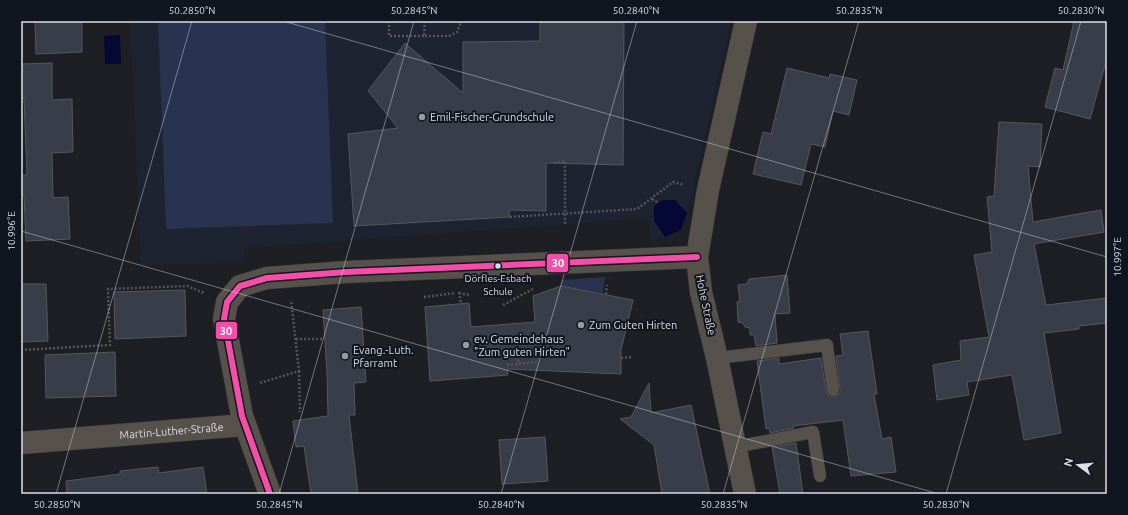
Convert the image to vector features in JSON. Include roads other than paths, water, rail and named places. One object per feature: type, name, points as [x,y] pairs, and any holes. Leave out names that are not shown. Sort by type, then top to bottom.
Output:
[{"type":"street","name":"Hohe Straße","points":[[745,494],[717,358],[701,292],[697,257],[708,190],[746,21]]},
{"type":"street","points":[[270,494],[242,416],[224,319],[227,302],[240,286],[267,278],[346,272],[697,257]]},
{"type":"street","name":"Martin-Luther-Straße","points":[[21,443],[245,426]]},
{"type":"lane","points":[[717,358],[826,345],[833,390]]},
{"type":"lane","points":[[735,446],[813,432],[820,476]]},
{"type":"place","name":"Emil-Fischer-Grundschule","points":[[422,117]]},
{"type":"place","name":"Dörfles-Esbach Schule","points":[[498,266]]},
{"type":"place","name":"Zum Guten Hirten","points":[[581,325]]},
{"type":"place","name":"ev. Gemeindehaus \"Zum guten Hirten\"","points":[[466,345]]},
{"type":"place","name":"Evang.-Luth. Pfarramt","points":[[345,356]]}]
